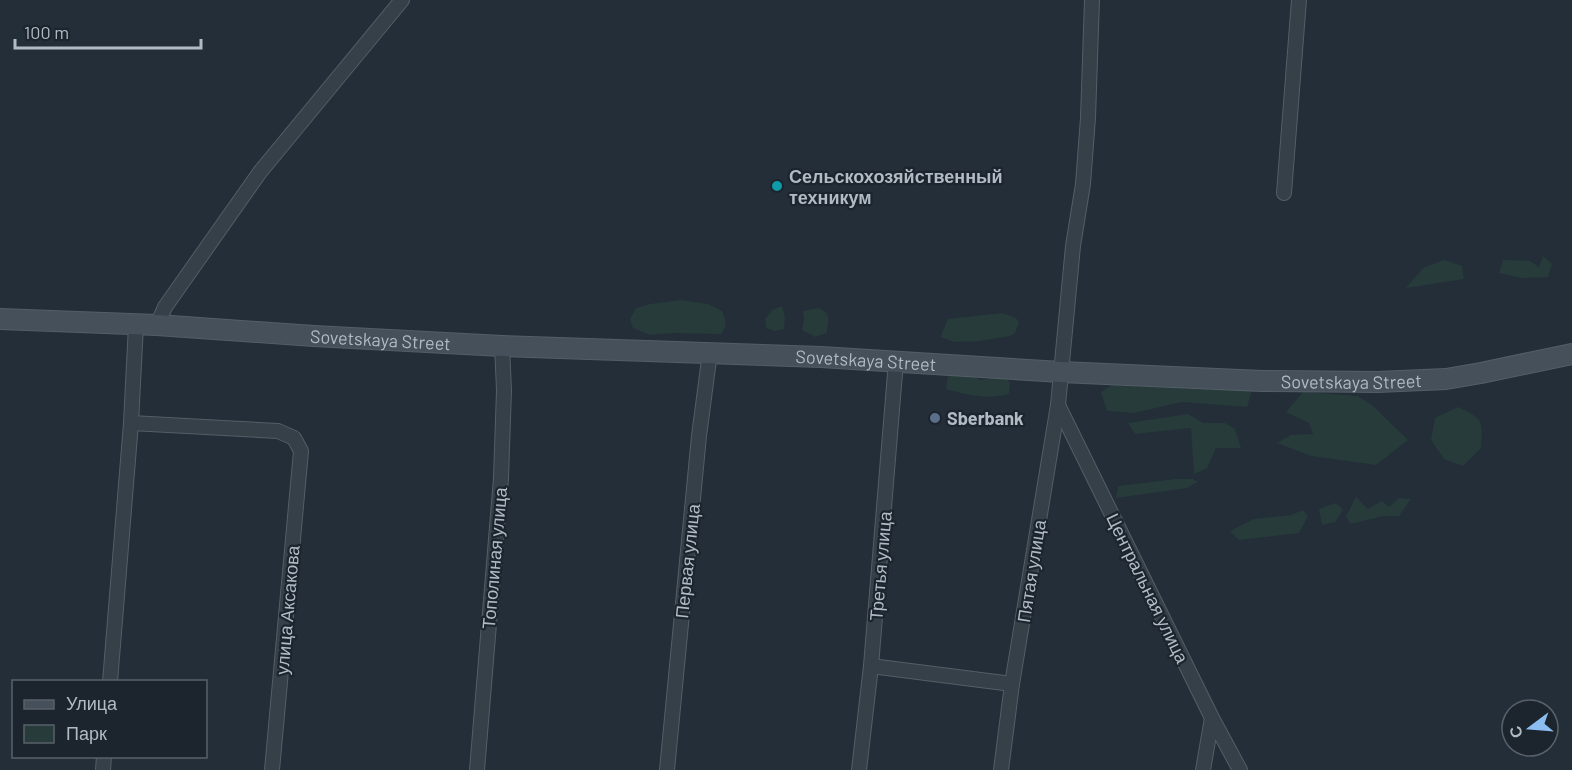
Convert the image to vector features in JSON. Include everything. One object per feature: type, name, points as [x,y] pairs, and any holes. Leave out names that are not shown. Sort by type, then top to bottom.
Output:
[{"type":"main road","name":"Sovetskaya Street","points":[[0,319],[157,325],[502,346],[710,352],[1262,381],[1378,382],[1446,379],[1481,374],[1572,354]]},
{"type":"street","points":[[157,325],[165,307],[260,172],[402,0]]},
{"type":"street","name":"Пятая улица","points":[[1001,770],[1012,684],[1058,405],[1073,246],[1083,184],[1092,0]]},
{"type":"street","points":[[1284,193],[1299,0]]},
{"type":"street","points":[[110,680],[131,423],[136,325]]},
{"type":"street","name":"Тополиная улица","points":[[477,770],[501,478],[504,390],[502,346]]},
{"type":"street","name":"Первая улица","points":[[667,770],[699,436],[710,352]]},
{"type":"street","name":"Третья улица","points":[[858,770],[871,666],[896,361]]},
{"type":"street","name":"Центральная улица","points":[[1058,405],[1212,718],[1240,770]]},
{"type":"street","name":"улица Аксакова","points":[[131,423],[278,431],[294,438],[302,451],[272,770]]},
{"type":"street","points":[[871,666],[1012,684]]},
{"type":"street","points":[[1203,770],[1212,718]]},
{"type":"green space","points":[[1543,256],[1552,264],[1548,277],[1522,278],[1499,273],[1503,260],[1530,261],[1539,267]]},
{"type":"green space","points":[[1444,260],[1462,266],[1464,279],[1406,288],[1423,268]]},
{"type":"green space","points":[[681,300],[708,304],[722,311],[726,323],[721,334],[650,335],[633,328],[630,319],[636,308]]},
{"type":"green space","points":[[782,306],[785,317],[784,329],[775,331],[766,328],[765,319],[772,310]]},
{"type":"green space","points":[[819,308],[828,315],[827,333],[815,337],[802,330],[803,311]]},
{"type":"green space","points":[[1003,313],[1016,318],[1019,322],[1015,333],[1010,336],[955,342],[940,337],[948,319]]},
{"type":"green space","points":[[968,372],[980,380],[1005,376],[1010,383],[1009,394],[985,397],[946,389],[948,376]]},
{"type":"green space","points":[[1112,385],[1252,390],[1247,407],[1182,402],[1134,413],[1107,411],[1101,392]]},
{"type":"green space","points":[[1303,392],[1358,396],[1373,406],[1408,440],[1376,465],[1311,456],[1277,443],[1291,435],[1313,434],[1309,423],[1286,412]]},
{"type":"green space","points":[[1458,407],[1477,418],[1482,432],[1481,448],[1463,466],[1444,459],[1431,440],[1435,418]]},
{"type":"green space","points":[[1188,414],[1203,423],[1225,423],[1235,429],[1241,448],[1216,448],[1207,468],[1194,474],[1191,428],[1135,434],[1128,423]]},
{"type":"green space","points":[[1193,479],[1198,482],[1187,488],[1116,498],[1118,486]]},
{"type":"green space","points":[[1356,497],[1368,509],[1382,501],[1389,507],[1399,498],[1411,499],[1399,516],[1383,516],[1350,524],[1346,516]]},
{"type":"green space","points":[[1336,503],[1343,510],[1335,522],[1322,525],[1319,509]]},
{"type":"green space","points":[[1303,510],[1308,516],[1299,533],[1239,540],[1230,531],[1254,519],[1291,515]]},
{"type":"place","name":"Сельскохозяйственный техникум","points":[[777,186]]},
{"type":"place","name":"Sberbank","points":[[935,418]]}]
